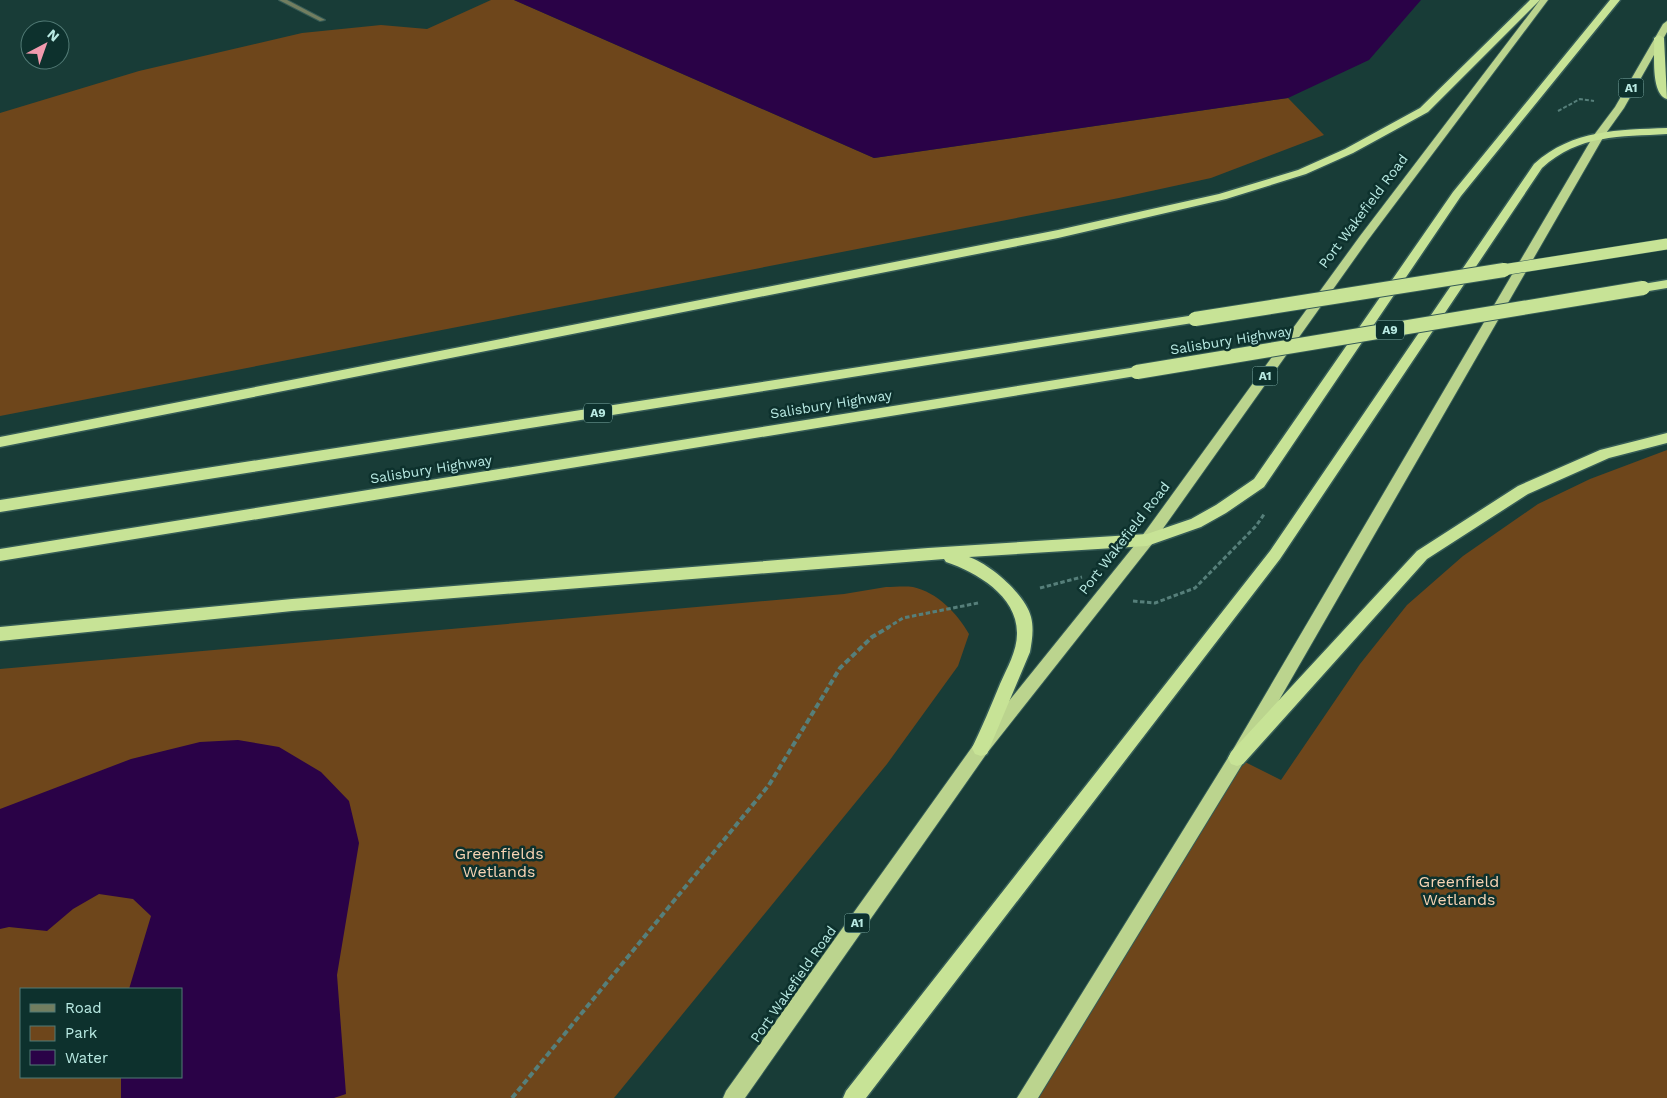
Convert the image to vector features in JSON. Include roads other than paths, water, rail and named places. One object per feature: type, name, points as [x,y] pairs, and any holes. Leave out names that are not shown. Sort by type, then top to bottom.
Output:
[{"type":"highway","points":[[0,442],[1048,236],[1222,197],[1302,172],[1349,151],[1424,110],[1535,0]]},
{"type":"highway","name":"Port Wakefield Road","points":[[733,1098],[981,748],[1147,540],[1364,238],[1544,0]]},
{"type":"highway","points":[[0,634],[292,606],[928,554],[941,555],[1147,540],[1196,523],[1221,509],[1259,483],[1457,194],[1615,0]]},
{"type":"highway","name":"A1","points":[[1027,1098],[1237,758],[1599,135],[1619,108],[1667,24]]},
{"type":"highway","points":[[1659,38],[1661,89],[1667,96]]},
{"type":"highway","points":[[853,1098],[1275,555],[1538,166],[1550,154],[1572,142],[1599,135],[1667,131]]},
{"type":"highway","name":"Salisbury Highway","points":[[0,506],[1667,244]]},
{"type":"highway","name":"Salisbury Highway","points":[[0,555],[1137,372],[1667,284]]},
{"type":"highway","points":[[1237,758],[1422,555],[1523,490],[1605,454],[1667,438]]},
{"type":"highway","points":[[941,555],[970,564],[995,580],[1010,596],[1023,616],[1025,634],[1022,652],[981,748]]},
{"type":"street","points":[[282,0],[322,20]]},
{"type":"water","points":[[514,0],[1421,0],[1369,60],[1288,98],[874,158]]},
{"type":"water","points":[[238,740],[279,747],[321,772],[349,801],[359,843],[337,975],[346,1094],[334,1098],[121,1098],[121,1078],[182,1078],[182,988],[129,988],[151,916],[133,899],[99,894],[73,909],[47,931],[9,927],[0,929],[0,809],[131,759],[200,742]]},
{"type":"park label","name":"Greenfields Wetlands","points":[[499,862]]},
{"type":"park label","name":"Greenfield Wetlands","points":[[1459,890]]}]
